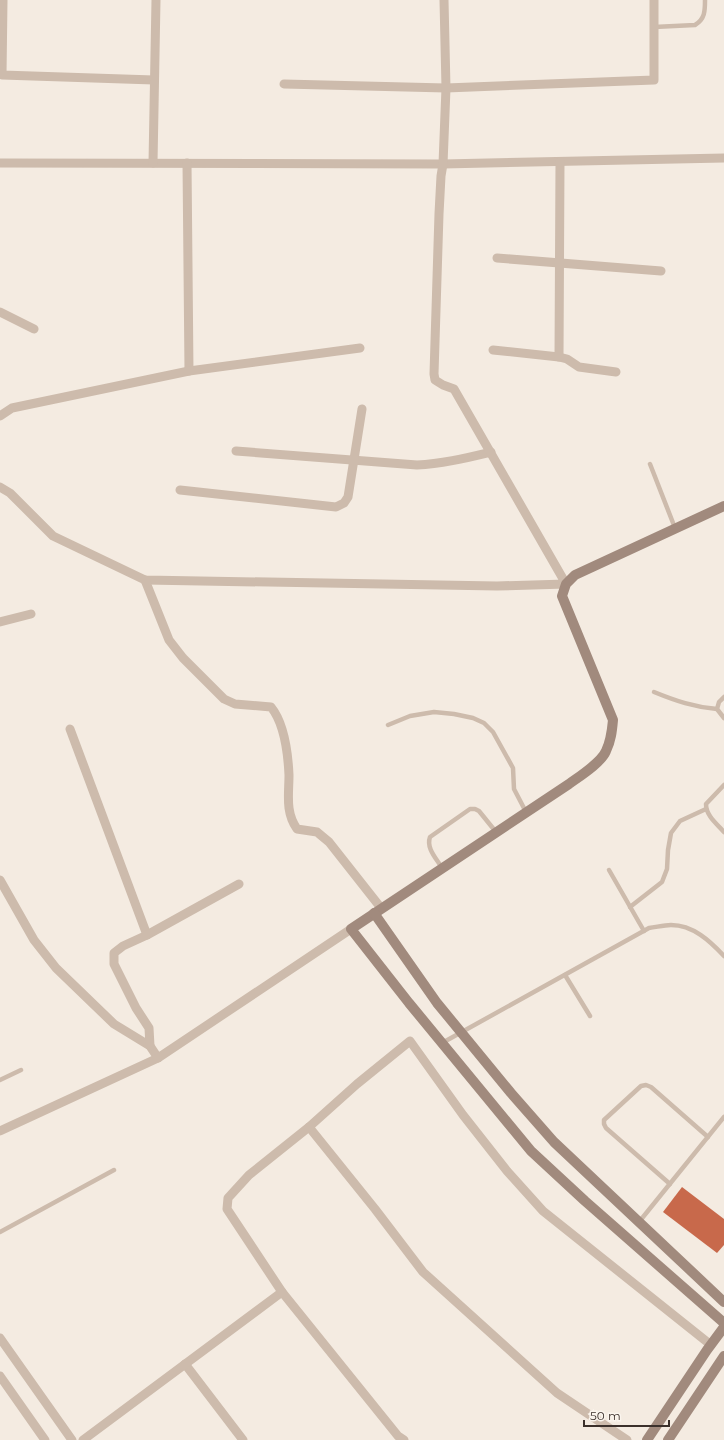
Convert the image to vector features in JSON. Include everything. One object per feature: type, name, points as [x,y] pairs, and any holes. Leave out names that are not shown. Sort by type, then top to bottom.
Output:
[{"type":"street","points":[[3,0],[2,75],[154,80]]},
{"type":"street","points":[[153,163],[156,0]]},
{"type":"street","points":[[444,0],[446,88],[444,164],[441,176],[439,214],[435,380],[442,385],[454,389],[566,584]]},
{"type":"street","points":[[284,84],[446,88],[654,80],[654,0]]},
{"type":"street","points":[[0,163],[444,164],[724,158]]},
{"type":"street","points":[[559,357],[560,162]]},
{"type":"street","points":[[187,163],[189,371]]},
{"type":"street","points":[[497,258],[661,271]]},
{"type":"street","points":[[0,312],[34,329]]},
{"type":"street","points":[[0,416],[12,408],[189,371],[360,348]]},
{"type":"street","points":[[493,350],[559,357],[567,359],[579,367],[616,372]]},
{"type":"street","points":[[180,490],[336,507],[344,503],[348,497],[362,409]]},
{"type":"street","points":[[236,451],[417,465],[456,461],[491,452]]},
{"type":"street","points":[[0,487],[10,493],[53,536],[145,580],[497,586],[566,584]]},
{"type":"street","points":[[0,1131],[158,1058],[569,784],[598,761],[606,752],[611,737],[613,720],[562,596],[566,584],[575,575],[724,506]]},
{"type":"street","points":[[145,580],[169,640],[183,658],[224,699],[235,704],[271,707],[275,712],[282,729],[289,774],[288,808],[293,823],[297,829],[317,832],[329,842],[377,911],[437,1003],[511,1093],[554,1142],[724,1302]]},
{"type":"street","points":[[0,622],[31,614]]},
{"type":"street","points":[[70,729],[147,935]]},
{"type":"street","points":[[0,880],[34,940],[56,968],[114,1024],[150,1046],[158,1058]]},
{"type":"street","points":[[150,1046],[149,1028],[136,1008],[114,964],[114,952],[238,884]]},
{"type":"street","points":[[352,929],[442,1043],[531,1151],[585,1201],[724,1323]]},
{"type":"street","points":[[404,1440],[398,1436],[282,1292],[227,1209],[228,1198],[249,1175],[309,1127],[357,1084],[410,1041],[463,1116],[507,1171],[543,1211],[711,1345]]},
{"type":"street","points":[[309,1127],[375,1209],[423,1272],[557,1393],[627,1440]]},
{"type":"street","points":[[83,1440],[282,1292]]},
{"type":"street","points":[[647,1440],[724,1327]]},
{"type":"street","points":[[0,1338],[72,1440]]},
{"type":"street","points":[[668,1440],[724,1356]]},
{"type":"street","points":[[185,1364],[243,1440]]},
{"type":"street","points":[[0,1376],[45,1440]]},
{"type":"lane","points":[[654,27],[695,25],[705,16],[705,0]]},
{"type":"lane","points":[[650,464],[675,528]]},
{"type":"lane","points":[[654,692],[679,702],[697,707],[717,709],[724,718]]},
{"type":"lane","points":[[717,709],[719,702],[724,697]]},
{"type":"lane","points":[[388,725],[410,716],[434,712],[473,718],[484,723],[493,732],[513,768],[514,789],[526,812]]},
{"type":"lane","points":[[724,785],[706,804],[708,815],[724,832]]},
{"type":"lane","points":[[442,868],[429,847],[428,842],[430,837],[470,809],[479,811],[496,832]]},
{"type":"lane","points":[[630,907],[662,882],[667,869],[671,833],[680,821],[706,810]]},
{"type":"lane","points":[[609,870],[644,931]]},
{"type":"lane","points":[[442,1043],[650,928],[672,925],[692,929],[714,945],[724,956]]},
{"type":"lane","points":[[565,975],[590,1016]]},
{"type":"lane","points":[[0,1080],[21,1070]]},
{"type":"lane","points":[[670,1184],[606,1128],[604,1120],[641,1086],[646,1085],[650,1086],[708,1137]]},
{"type":"lane","points":[[639,1222],[724,1117]]},
{"type":"lane","points":[[0,1232],[114,1170]]},
{"type":"building","points":[[682,1187],[724,1219],[724,1245],[717,1253],[663,1212]]}]
